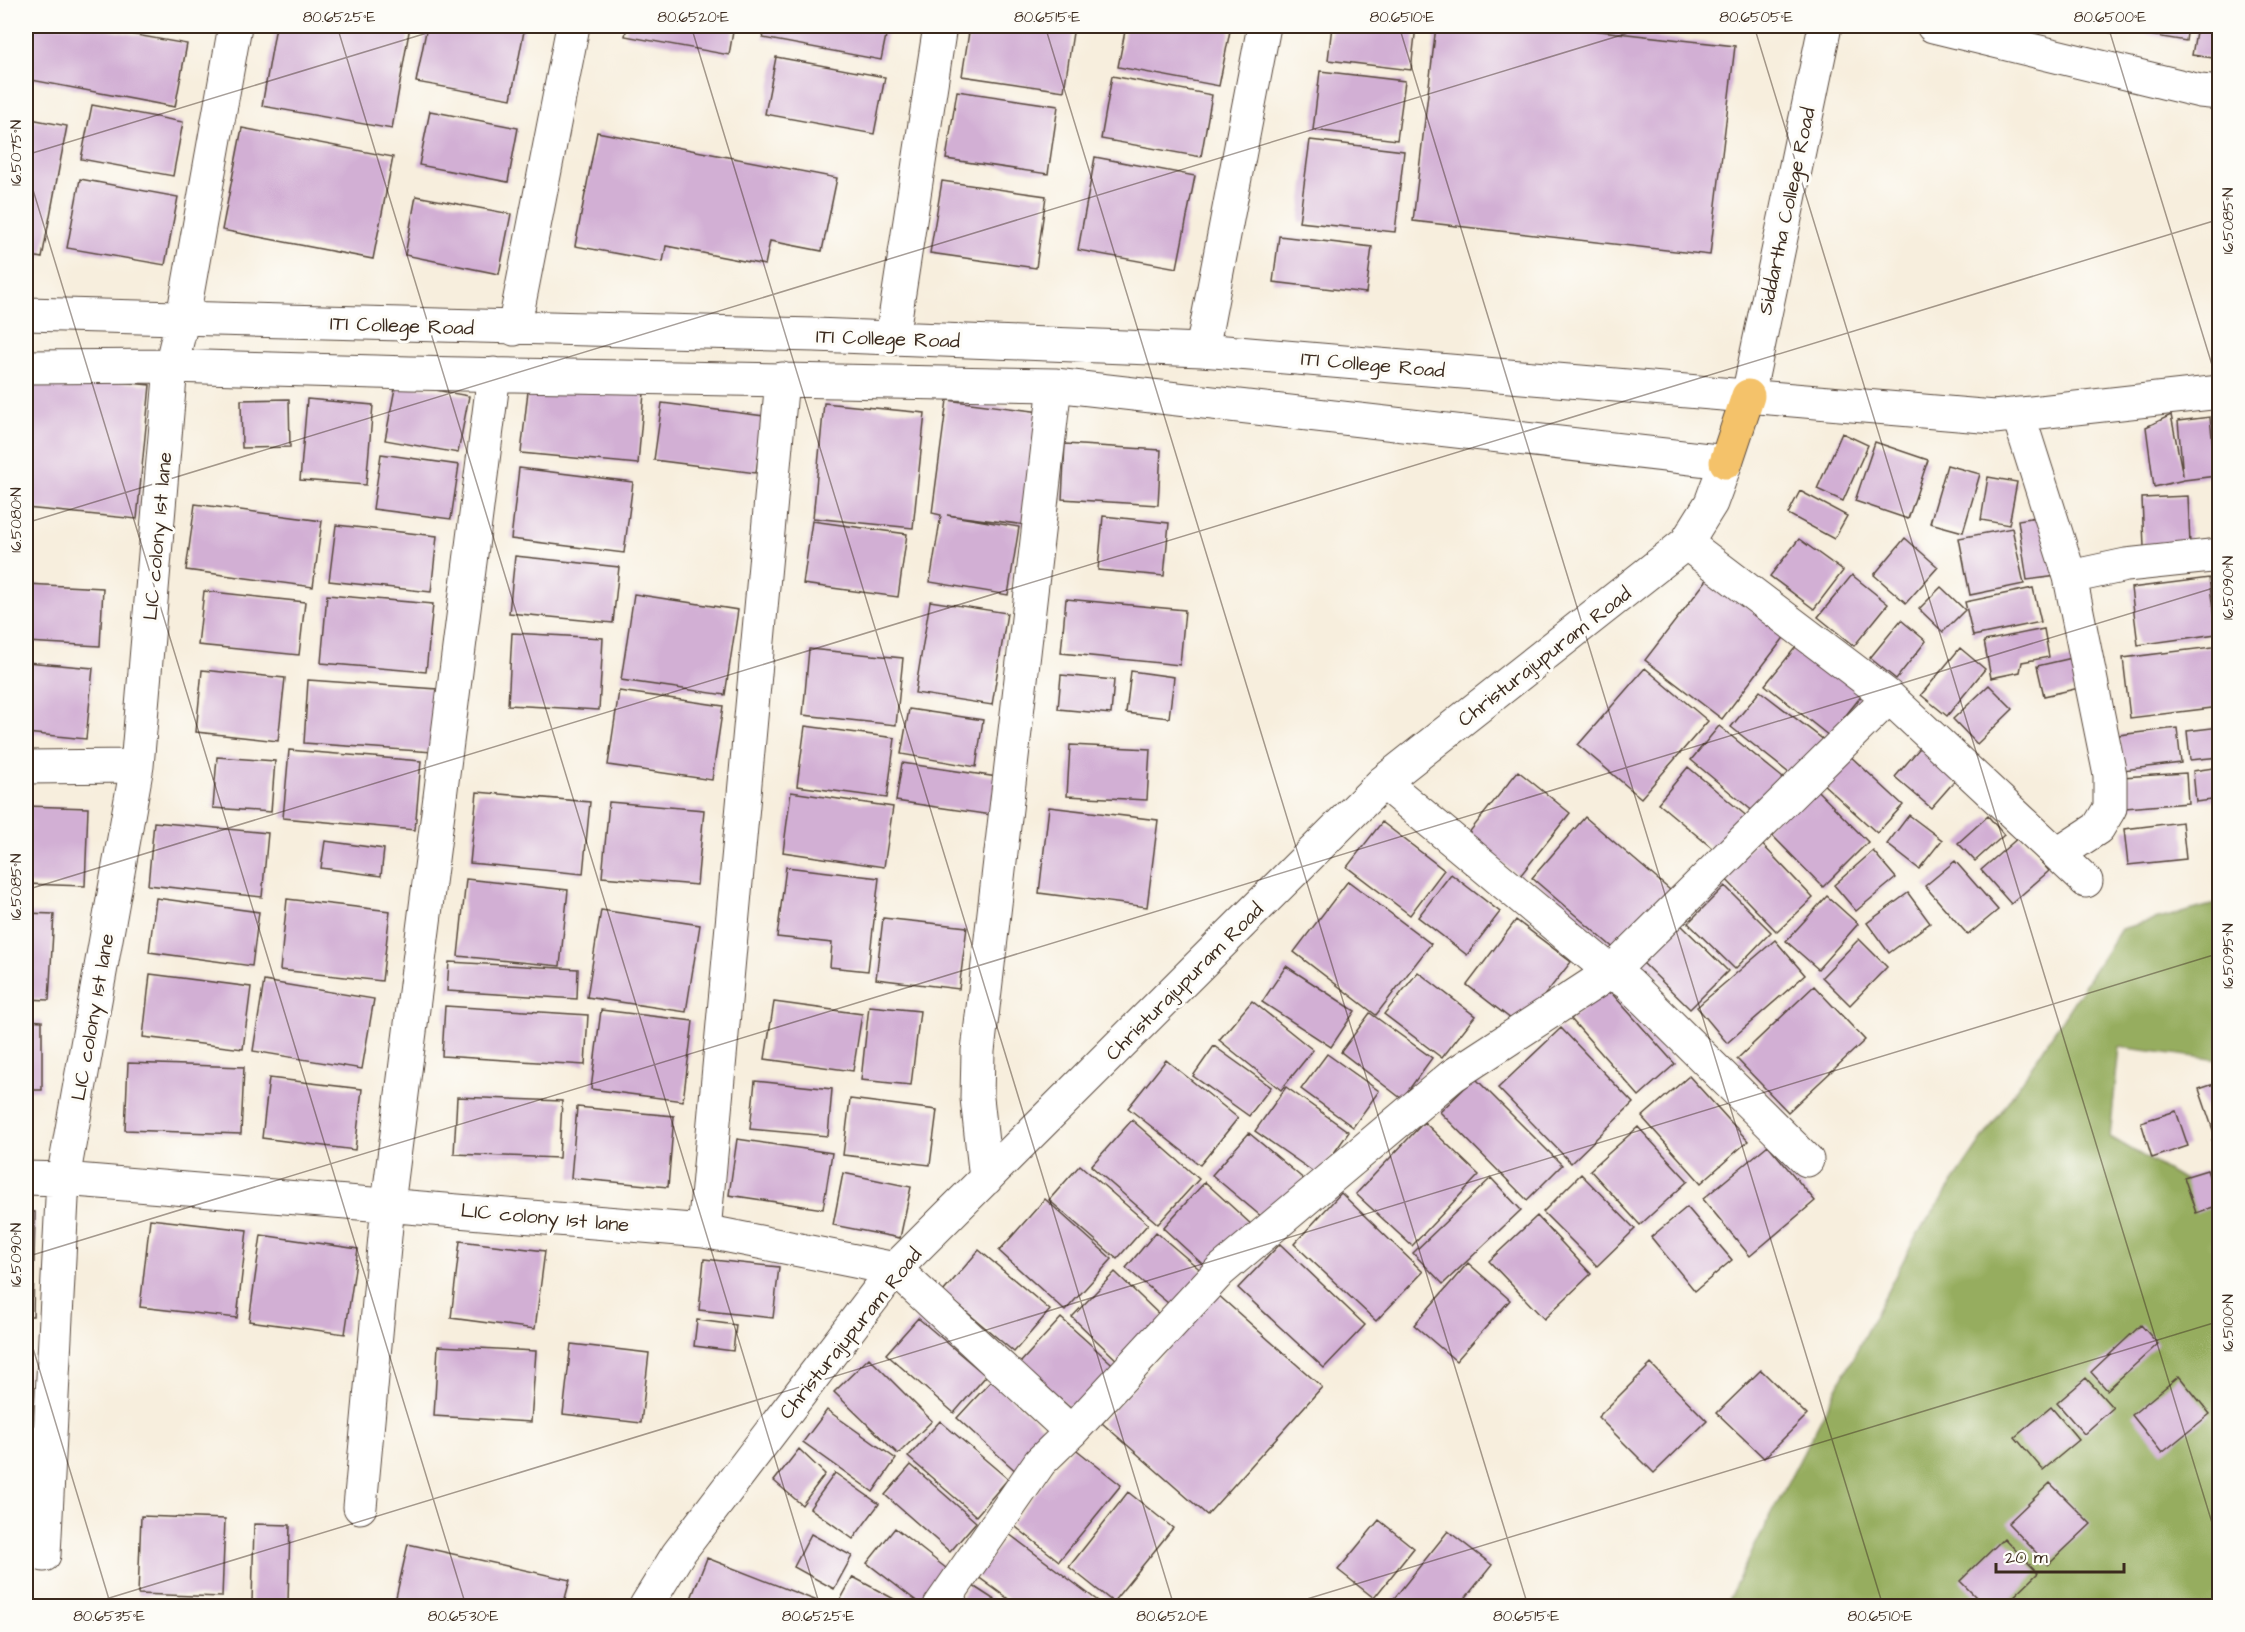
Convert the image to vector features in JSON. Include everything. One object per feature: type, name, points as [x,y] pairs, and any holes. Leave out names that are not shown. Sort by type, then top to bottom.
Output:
[{"type":"main road","name":"Christurajupuram Road","points":[[1726,462],[1748,396]]},
{"type":"street","name":"LIC colony 1st lane","points":[[235,26],[183,317],[171,366],[137,766],[63,1179],[704,1231],[896,1269]]},
{"type":"street","points":[[514,328],[573,26]]},
{"type":"street","points":[[892,338],[940,26]]},
{"type":"street","points":[[1202,350],[1264,26]]},
{"type":"street","name":"Siddartha College Road","points":[[1748,396],[1825,26]]},
{"type":"street","points":[[1933,26],[2200,91],[2220,93]]},
{"type":"street","name":"ITI College Road","points":[[26,314],[892,338],[1202,350],[1994,417],[2220,392]]},
{"type":"street","points":[[26,367],[171,366],[1055,385],[1726,462]]},
{"type":"street","points":[[360,1507],[388,1204],[494,374]]},
{"type":"street","points":[[704,1231],[782,379]]},
{"type":"street","points":[[986,1179],[977,1098],[978,1051],[1055,385]]},
{"type":"street","points":[[2018,414],[2070,577],[2110,775],[2110,808],[2098,828],[2058,854]]},
{"type":"street","name":"Christurajupuram Road","points":[[646,1606],[678,1554],[896,1269],[1383,783],[1686,543],[1711,503],[1726,462]]},
{"type":"street","points":[[1686,543],[1889,697],[2086,881]]},
{"type":"street","points":[[2070,577],[2126,565],[2220,555]]},
{"type":"street","points":[[940,1606],[1040,1462],[1229,1264],[1452,1076],[1611,972],[1889,697]]},
{"type":"street","points":[[26,767],[137,766]]},
{"type":"street","points":[[1383,783],[1611,972],[1629,984],[1807,1160]]},
{"type":"street","points":[[26,1178],[63,1179],[36,1486],[44,1555]]},
{"type":"street","points":[[896,1269],[1071,1432]]},
{"type":"green space","points":[[2219,903],[2219,1060],[2119,1047],[2110,1137],[2219,1200],[2219,1606],[1725,1606],[1915,1238],[2024,1078],[2121,929]]},
{"type":"building","points":[[27,26],[86,26],[187,44],[175,107],[26,79]]},
{"type":"building","points":[[276,26],[410,26],[392,129],[262,106]]},
{"type":"building","points":[[427,26],[525,26],[511,99],[416,82]]},
{"type":"building","points":[[627,26],[734,26],[729,55],[625,36]]},
{"type":"building","points":[[766,26],[888,26],[881,60],[763,38]]},
{"type":"building","points":[[970,26],[1074,26],[1064,91],[962,76]]},
{"type":"building","points":[[1126,26],[1231,26],[1219,86],[1118,67]]},
{"type":"building","points":[[1332,26],[1416,26],[1411,70],[1328,60]]},
{"type":"building","points":[[1436,26],[1555,26],[1735,46],[1710,255],[1413,221]]},
{"type":"building","points":[[2058,26],[2130,26],[2129,35]]},
{"type":"building","points":[[2138,26],[2188,26],[2186,41],[2137,33]]},
{"type":"building","points":[[2197,26],[2220,26],[2220,59],[2192,55]]},
{"type":"building","points":[[776,57],[885,77],[874,134],[765,114]]},
{"type":"building","points":[[1320,71],[1405,81],[1397,140],[1313,130]]},
{"type":"building","points":[[1112,76],[1212,95],[1201,157],[1101,139]]},
{"type":"building","points":[[957,91],[1058,106],[1048,174],[946,159]]},
{"type":"building","points":[[92,105],[183,122],[173,176],[81,159]]},
{"type":"building","points":[[430,111],[518,128],[508,182],[419,165]]},
{"type":"building","points":[[26,118],[67,126],[42,258],[26,255]]},
{"type":"building","points":[[242,128],[393,157],[373,259],[222,230]]},
{"type":"building","points":[[597,132],[837,178],[822,251],[770,241],[765,265],[666,246],[663,262],[575,246]]},
{"type":"building","points":[[1310,140],[1404,151],[1395,232],[1299,222]]},
{"type":"building","points":[[1095,157],[1195,176],[1177,268],[1078,250]]},
{"type":"building","points":[[80,179],[178,197],[165,265],[67,248]]},
{"type":"building","points":[[942,181],[1046,196],[1036,268],[930,253]]},
{"type":"building","points":[[416,196],[511,214],[499,274],[405,255]]},
{"type":"building","points":[[1279,236],[1372,247],[1366,293],[1273,282]]},
{"type":"building","points":[[26,373],[150,385],[137,519],[26,508]]},
{"type":"building","points":[[529,382],[644,393],[638,464],[521,453]]},
{"type":"building","points":[[396,383],[469,396],[458,453],[385,440]]},
{"type":"building","points":[[289,399],[290,447],[242,448],[241,400]]},
{"type":"building","points":[[307,399],[373,405],[366,485],[300,480]]},
{"type":"building","points":[[947,400],[1041,412],[1026,525],[947,515],[1019,527],[1008,595],[930,582],[941,515],[932,513]]},
{"type":"building","points":[[662,403],[764,416],[756,473],[654,460]]},
{"type":"building","points":[[824,403],[925,413],[913,528],[813,518]]},
{"type":"building","points":[[2171,415],[2183,476],[2178,421],[2210,417],[2216,476],[2154,487],[2146,427]]},
{"type":"building","points":[[1842,433],[1868,445],[1843,501],[1817,489]]},
{"type":"building","points":[[1875,442],[1928,460],[1908,519],[1855,501]]},
{"type":"building","points":[[1065,444],[1161,450],[1158,505],[1062,499]]},
{"type":"building","points":[[381,454],[459,465],[451,519],[373,509]]},
{"type":"building","points":[[1947,465],[1980,474],[1963,532],[1930,523]]},
{"type":"building","points":[[519,468],[633,482],[624,553],[511,539]]},
{"type":"building","points":[[1988,477],[2017,482],[2009,525],[1981,520]]},
{"type":"building","points":[[1800,491],[1847,516],[1834,539],[1788,514]]},
{"type":"building","points":[[2188,496],[2190,545],[2144,547],[2142,498]]},
{"type":"building","points":[[195,504],[322,521],[313,587],[186,570]]},
{"type":"building","points":[[2049,515],[2057,576],[2027,580],[2018,520]]},
{"type":"building","points":[[1103,516],[1169,523],[1164,576],[1098,570]]},
{"type":"building","points":[[812,521],[907,534],[898,597],[803,584]]},
{"type":"building","points":[[336,525],[437,536],[431,592],[329,581]]},
{"type":"building","points":[[2012,528],[2024,584],[1970,595],[1959,538]]},
{"type":"building","points":[[1905,538],[1938,567],[1906,603],[1874,575]]},
{"type":"building","points":[[1799,539],[1843,571],[1814,609],[1770,576]]},
{"type":"building","points":[[515,556],[619,567],[613,623],[509,613]]},
{"type":"building","points":[[1852,575],[1888,604],[1854,646],[1818,617]]},
{"type":"building","points":[[1709,577],[1786,635],[1722,719],[1645,660]]},
{"type":"building","points":[[2209,578],[2216,634],[2138,645],[2131,588]]},
{"type":"building","points":[[26,584],[103,588],[100,646],[26,642]]},
{"type":"building","points":[[1941,587],[1965,610],[1943,632],[1919,609]]},
{"type":"building","points":[[2033,588],[2041,622],[1973,636],[1965,602]]},
{"type":"building","points":[[204,591],[305,602],[299,655],[198,645]]},
{"type":"building","points":[[634,594],[738,610],[725,695],[621,680]]},
{"type":"building","points":[[327,595],[433,604],[426,672],[321,663]]},
{"type":"building","points":[[1066,599],[1185,610],[1180,665],[1061,653]]},
{"type":"building","points":[[930,601],[1007,613],[992,705],[915,693]]},
{"type":"building","points":[[1901,620],[1926,641],[1896,679],[1870,658]]},
{"type":"building","points":[[2044,629],[2049,657],[2022,662],[2020,672],[1991,678],[1984,641]]},
{"type":"building","points":[[512,633],[603,638],[599,710],[508,705]]},
{"type":"building","points":[[1799,643],[1863,694],[1829,736],[1765,685]]},
{"type":"building","points":[[2220,646],[2220,707],[2130,718],[2123,658]]},
{"type":"building","points":[[1960,648],[1985,669],[1947,716],[1921,695]]},
{"type":"building","points":[[809,649],[903,658],[896,725],[803,715]]},
{"type":"building","points":[[2081,656],[2088,686],[2044,696],[2037,666]]},
{"type":"building","points":[[26,662],[93,668],[86,739],[26,733]]},
{"type":"building","points":[[1645,668],[1708,721],[1641,798],[1578,745]]},
{"type":"building","points":[[202,670],[285,678],[278,741],[196,732]]},
{"type":"building","points":[[1131,671],[1174,677],[1169,718],[1126,713]]},
{"type":"building","points":[[1061,675],[1114,680],[1111,714],[1058,709]]},
{"type":"building","points":[[308,680],[437,689],[433,752],[304,743]]},
{"type":"building","points":[[1989,685],[2013,709],[1977,744],[1953,719]]},
{"type":"building","points":[[619,691],[723,706],[712,780],[608,765]]},
{"type":"building","points":[[1760,691],[1829,744],[1799,781],[1731,727]]},
{"type":"building","points":[[909,709],[983,720],[976,767],[901,754]]},
{"type":"building","points":[[805,726],[895,738],[887,798],[797,786]]},
{"type":"building","points":[[1719,726],[1783,778],[1755,813],[1691,760]]},
{"type":"building","points":[[2220,727],[2220,757],[2190,760],[2187,731]]},
{"type":"building","points":[[2177,728],[2181,763],[2123,770],[2119,735]]},
{"type":"building","points":[[1924,743],[1960,775],[1931,808],[1895,777]]},
{"type":"building","points":[[1070,745],[1150,749],[1147,800],[1067,796]]},
{"type":"building","points":[[289,750],[421,761],[415,830],[283,818]]},
{"type":"building","points":[[1848,754],[1903,805],[1877,833],[1822,783]]},
{"type":"building","points":[[217,757],[275,761],[271,812],[213,808]]},
{"type":"building","points":[[902,763],[1004,778],[998,816],[896,801]]},
{"type":"building","points":[[1688,767],[1749,818],[1718,853],[1658,803]]},
{"type":"building","points":[[2220,767],[2220,799],[2196,802],[2193,771]]},
{"type":"building","points":[[1518,771],[1570,813],[1520,876],[1467,835]]},
{"type":"building","points":[[2186,773],[2188,803],[2125,808],[2122,777]]},
{"type":"building","points":[[1810,783],[1868,842],[1823,887],[1765,828]]},
{"type":"building","points":[[477,792],[590,802],[583,874],[470,863]]},
{"type":"building","points":[[791,792],[893,807],[884,867],[783,852]]},
{"type":"building","points":[[609,802],[704,810],[697,885],[602,877]]},
{"type":"building","points":[[26,806],[88,808],[85,886],[26,884]]},
{"type":"building","points":[[1049,807],[1158,820],[1147,907],[1039,893]]},
{"type":"building","points":[[1909,815],[1942,840],[1919,869],[1887,844]]},
{"type":"building","points":[[1988,816],[2004,835],[1975,861],[1958,843]]},
{"type":"building","points":[[1585,817],[1670,890],[1617,951],[1532,878]]},
{"type":"building","points":[[154,822],[268,833],[262,897],[148,885]]},
{"type":"building","points":[[1382,822],[1444,870],[1410,915],[1347,867]]},
{"type":"building","points":[[2182,822],[2186,859],[2128,865],[2124,829]]},
{"type":"building","points":[[2019,837],[2049,871],[2011,904],[1981,870]]},
{"type":"building","points":[[1758,840],[1813,898],[1777,932],[1721,874]]},
{"type":"building","points":[[325,841],[384,849],[381,876],[321,868]]},
{"type":"building","points":[[1873,851],[1896,878],[1856,911],[1834,885]]},
{"type":"building","points":[[1955,861],[1998,910],[1968,935],[1925,886]]},
{"type":"building","points":[[786,867],[879,878],[868,971],[830,967],[832,943],[777,937]]},
{"type":"building","points":[[1451,874],[1500,912],[1467,955],[1418,917]]},
{"type":"building","points":[[466,879],[568,890],[560,966],[458,956]]},
{"type":"building","points":[[1348,881],[1431,944],[1376,1015],[1294,952]]},
{"type":"building","points":[[1725,886],[1771,932],[1735,969],[1688,923]]},
{"type":"building","points":[[1908,893],[1930,923],[1889,953],[1867,923]]},
{"type":"building","points":[[1827,896],[1858,924],[1818,969],[1786,941]]},
{"type":"building","points":[[156,898],[259,912],[252,966],[149,952]]},
{"type":"building","points":[[287,899],[390,911],[382,981],[280,970]]},
{"type":"building","points":[[601,910],[700,925],[686,1012],[587,997]]},
{"type":"building","points":[[26,913],[54,914],[49,1000],[26,999]]},
{"type":"building","points":[[883,918],[967,927],[959,989],[876,979]]},
{"type":"building","points":[[1516,920],[1571,962],[1520,1026],[1467,985]]},
{"type":"building","points":[[1679,923],[1728,971],[1690,1009],[1641,961]]},
{"type":"building","points":[[1859,939],[1887,967],[1850,1005],[1822,977]]},
{"type":"building","points":[[1775,940],[1805,975],[1727,1043],[1697,1007]]},
{"type":"building","points":[[449,962],[578,969],[577,999],[447,991]]},
{"type":"building","points":[[1286,966],[1355,1011],[1331,1047],[1262,1002]]},
{"type":"building","points":[[1418,972],[1475,1016],[1442,1058],[1384,1014]]},
{"type":"building","points":[[150,974],[251,987],[243,1049],[143,1037]]},
{"type":"building","points":[[264,981],[374,999],[362,1069],[253,1051]]},
{"type":"building","points":[[1814,986],[1865,1040],[1788,1112],[1737,1059]]},
{"type":"building","points":[[1607,988],[1675,1064],[1639,1096],[1571,1019]]},
{"type":"building","points":[[1252,1001],[1313,1050],[1281,1090],[1219,1040]]},
{"type":"building","points":[[774,1002],[862,1014],[853,1071],[765,1059]]},
{"type":"building","points":[[445,1006],[588,1015],[585,1065],[442,1056]]},
{"type":"building","points":[[869,1006],[920,1011],[911,1085],[861,1080]]},
{"type":"building","points":[[601,1010],[693,1021],[683,1101],[591,1089]]},
{"type":"building","points":[[1370,1013],[1432,1058],[1402,1099],[1341,1052]]},
{"type":"building","points":[[26,1020],[42,1021],[42,1090],[26,1090]]},
{"type":"building","points":[[1561,1028],[1633,1103],[1571,1163],[1498,1088]]},
{"type":"building","points":[[1214,1046],[1271,1087],[1249,1116],[1193,1076]]},
{"type":"building","points":[[1327,1054],[1379,1091],[1353,1127],[1301,1089]]},
{"type":"building","points":[[1166,1060],[1238,1118],[1200,1165],[1128,1108]]},
{"type":"building","points":[[128,1063],[244,1067],[241,1134],[125,1130]]},
{"type":"building","points":[[1689,1076],[1748,1141],[1701,1183],[1642,1117]]},
{"type":"building","points":[[269,1078],[362,1089],[355,1150],[262,1138]]},
{"type":"building","points":[[1475,1078],[1562,1165],[1527,1200],[1440,1112]]},
{"type":"building","points":[[755,1081],[832,1089],[828,1136],[750,1129]]},
{"type":"building","points":[[2220,1082],[2220,1132],[2214,1133],[2199,1089]]},
{"type":"building","points":[[1286,1087],[1349,1132],[1318,1175],[1255,1131]]},
{"type":"building","points":[[457,1097],[562,1101],[559,1158],[454,1154]]},
{"type":"building","points":[[850,1099],[937,1110],[930,1165],[843,1155]]},
{"type":"building","points":[[577,1107],[674,1116],[668,1187],[571,1178]]},
{"type":"building","points":[[2176,1111],[2188,1146],[2152,1158],[2141,1122]]},
{"type":"building","points":[[1132,1120],[1199,1179],[1158,1224],[1091,1166]]},
{"type":"building","points":[[1424,1122],[1479,1175],[1412,1246],[1356,1194]]},
{"type":"building","points":[[1638,1127],[1688,1181],[1640,1225],[1590,1170]]},
{"type":"building","points":[[1249,1133],[1306,1181],[1269,1223],[1212,1175]]},
{"type":"building","points":[[2220,1138],[2220,1165],[2219,1165],[2212,1140]]},
{"type":"building","points":[[737,1139],[832,1153],[823,1209],[729,1195]]},
{"type":"building","points":[[1768,1145],[1815,1201],[1750,1256],[1703,1199]]},
{"type":"building","points":[[1080,1165],[1148,1224],[1117,1259],[1049,1200]]},
{"type":"building","points":[[2207,1170],[2219,1205],[2196,1213],[2184,1177]]},
{"type":"building","points":[[843,1173],[911,1187],[900,1238],[833,1225]]},
{"type":"building","points":[[1581,1174],[1635,1229],[1597,1266],[1543,1212]]},
{"type":"building","points":[[1491,1178],[1521,1210],[1443,1284],[1413,1253]]},
{"type":"building","points":[[1205,1182],[1253,1226],[1211,1272],[1163,1228]]},
{"type":"building","points":[[1341,1193],[1423,1272],[1376,1321],[1294,1244]]},
{"type":"building","points":[[1045,1199],[1112,1259],[1065,1311],[999,1251]]},
{"type":"building","points":[[1687,1207],[1732,1260],[1695,1291],[1651,1237]]},
{"type":"building","points":[[26,1211],[35,1212],[33,1316],[26,1316]]},
{"type":"building","points":[[1537,1216],[1591,1274],[1544,1319],[1489,1261]]},
{"type":"building","points":[[150,1219],[247,1230],[237,1318],[140,1307]]},
{"type":"building","points":[[1156,1232],[1204,1273],[1174,1308],[1126,1268]]},
{"type":"building","points":[[261,1235],[358,1249],[345,1334],[249,1321]]},
{"type":"building","points":[[460,1241],[545,1251],[535,1329],[451,1318]]},
{"type":"building","points":[[1280,1244],[1365,1325],[1324,1368],[1238,1288]]},
{"type":"building","points":[[979,1250],[1050,1310],[1014,1352],[943,1292]]},
{"type":"building","points":[[704,1259],[779,1267],[773,1318],[699,1310]]},
{"type":"building","points":[[1468,1263],[1510,1300],[1456,1361],[1414,1325]]},
{"type":"building","points":[[1115,1272],[1165,1320],[1122,1365],[1072,1317]]},
{"type":"building","points":[[1217,1294],[1322,1387],[1207,1515],[1102,1423]]},
{"type":"building","points":[[918,1318],[986,1376],[954,1413],[886,1354]]},
{"type":"building","points":[[1061,1318],[1119,1370],[1078,1415],[1020,1363]]},
{"type":"building","points":[[697,1320],[736,1325],[733,1351],[694,1346]]},
{"type":"building","points":[[2141,1325],[2158,1344],[2107,1390],[2091,1372]]},
{"type":"building","points":[[26,1341],[28,1341],[28,1379],[26,1379]]},
{"type":"building","points":[[571,1344],[649,1353],[641,1423],[563,1414]]},
{"type":"building","points":[[438,1346],[536,1351],[531,1422],[434,1416]]},
{"type":"building","points":[[869,1358],[932,1421],[898,1454],[834,1392]]},
{"type":"building","points":[[1651,1364],[1707,1421],[1654,1473],[1598,1417]]},
{"type":"building","points":[[1761,1370],[1807,1415],[1764,1458],[1717,1413]]},
{"type":"building","points":[[2179,1376],[2210,1414],[2162,1453],[2132,1415]]},
{"type":"building","points":[[2086,1378],[2113,1408],[2084,1434],[2057,1403]]},
{"type":"building","points":[[991,1381],[1053,1436],[1019,1474],[957,1418]]},
{"type":"building","points":[[2051,1407],[2079,1440],[2043,1470],[2015,1437]]},
{"type":"building","points":[[827,1410],[896,1459],[873,1492],[803,1442]]},
{"type":"building","points":[[940,1421],[1008,1479],[976,1516],[908,1457]]},
{"type":"building","points":[[1073,1447],[1121,1485],[1059,1561],[1012,1524]]},
{"type":"building","points":[[799,1449],[825,1474],[802,1505],[774,1481]]},
{"type":"building","points":[[911,1465],[976,1522],[950,1552],[885,1495]]},
{"type":"building","points":[[835,1473],[879,1504],[853,1539],[810,1508]]},
{"type":"building","points":[[2050,1483],[2091,1524],[2048,1565],[2008,1523]]},
{"type":"building","points":[[1128,1492],[1173,1528],[1113,1602],[1069,1567]]},
{"type":"building","points":[[141,1516],[225,1519],[222,1597],[138,1594]]},
{"type":"building","points":[[1379,1520],[1414,1548],[1374,1598],[1338,1570]]},
{"type":"building","points":[[254,1524],[290,1525],[288,1603],[252,1603]]},
{"type":"building","points":[[895,1528],[951,1572],[923,1606],[867,1563]]},
{"type":"building","points":[[1448,1531],[1492,1565],[1459,1606],[1388,1606]]},
{"type":"building","points":[[811,1534],[852,1556],[834,1589],[794,1567]]},
{"type":"building","points":[[1009,1534],[1098,1601],[1093,1606],[1018,1606],[977,1576]]},
{"type":"building","points":[[2004,1538],[2038,1573],[2004,1606],[1985,1606],[1960,1581]]},
{"type":"building","points":[[408,1544],[570,1580],[563,1606],[394,1606]]},
{"type":"building","points":[[707,1558],[830,1606],[688,1606]]},
{"type":"building","points":[[853,1577],[907,1606],[837,1606]]},
{"type":"building","points":[[970,1584],[1004,1606],[956,1606]]}]
